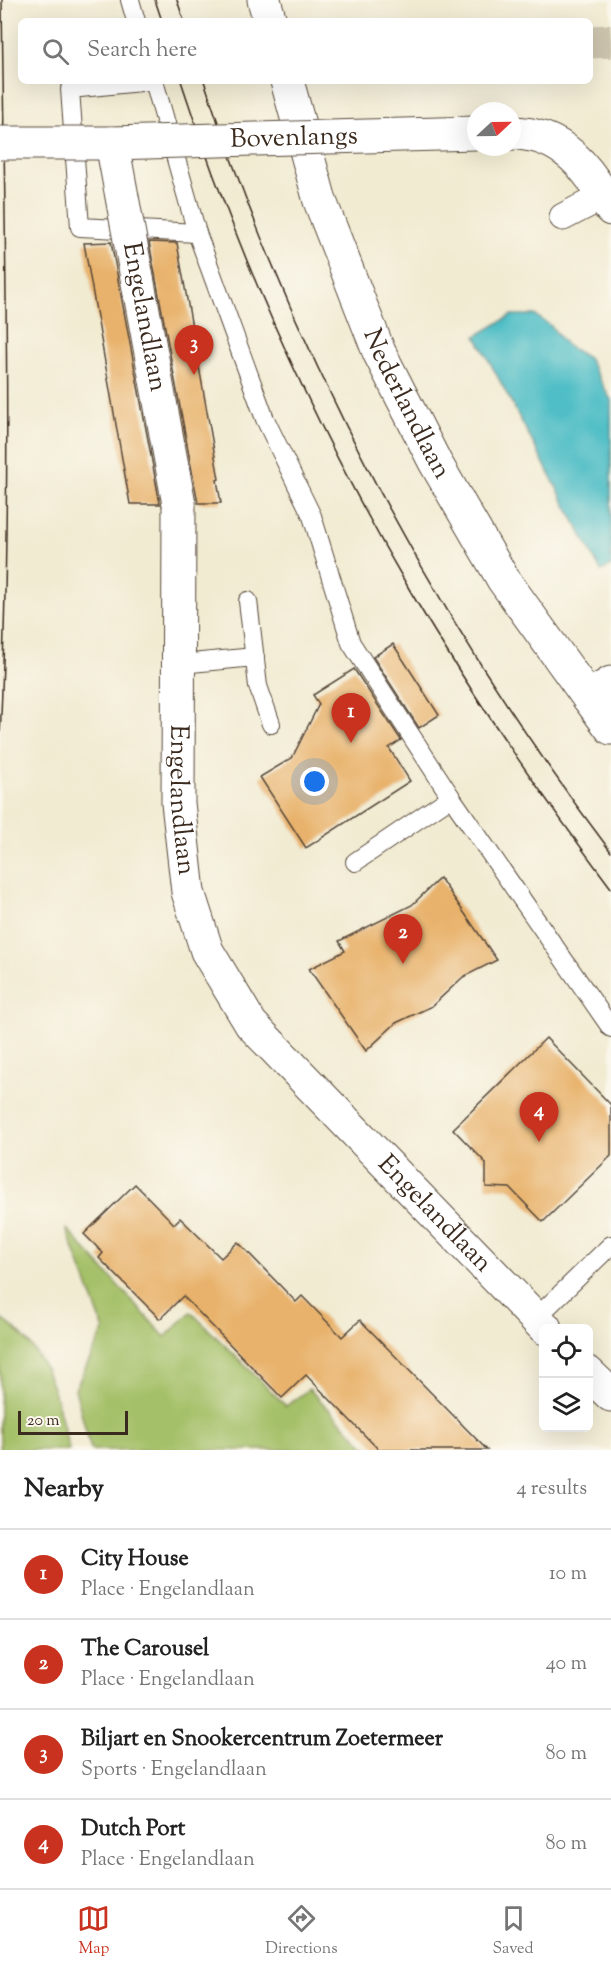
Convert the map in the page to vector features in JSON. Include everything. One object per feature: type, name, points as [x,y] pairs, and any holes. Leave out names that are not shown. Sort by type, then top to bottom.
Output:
[{"type":"street","points":[[264,0],[269,18]]},
{"type":"street","name":"Nederlandlaan","points":[[288,84],[320,201],[379,352],[435,462],[503,579],[600,690],[611,728]]},
{"type":"street","name":"Bovenlangs","points":[[0,142],[112,142],[467,133]]},
{"type":"street","points":[[521,134],[542,136],[563,148],[582,162],[609,198],[563,217]]},
{"type":"street","name":"Engelandlaan","points":[[112,142],[179,504],[178,802],[188,892],[207,951],[251,1024],[540,1324]]},
{"type":"street","points":[[593,1377],[611,1395]]},
{"type":"lane","points":[[130,0],[135,18]]},
{"type":"lane","points":[[122,84],[70,89],[80,227],[196,233]]},
{"type":"lane","points":[[154,84],[196,233],[264,419],[312,516],[351,643],[451,797],[611,1028]]},
{"type":"lane","points":[[248,601],[258,686],[272,724]]},
{"type":"lane","points":[[180,664],[255,657]]},
{"type":"lane","points":[[355,862],[451,797]]},
{"type":"lane","points":[[540,1324],[608,1255]]},
{"type":"green space","points":[[66,1228],[165,1337],[191,1312],[286,1406],[309,1389],[369,1450],[91,1450],[75,1389],[104,1330]]},
{"type":"green space","points":[[0,1318],[17,1331],[40,1360],[55,1393],[69,1450],[0,1450]]},
{"type":"water","points":[[512,315],[535,315],[551,326],[566,345],[588,358],[611,400],[611,566],[601,571],[476,336]]},
{"type":"building","points":[[111,242],[160,504],[130,504],[84,243]]},
{"type":"building","points":[[149,242],[177,243],[219,479],[217,480],[221,503],[198,503]]},
{"type":"building","points":[[393,644],[439,715],[419,728],[373,657]]},
{"type":"building","points":[[354,669],[401,740],[389,748],[410,781],[306,848],[260,777],[292,758],[319,704],[313,695]]},
{"type":"building","points":[[440,878],[497,960],[463,977],[432,1006],[396,1023],[366,1051],[309,969],[345,951],[339,941],[412,905]]},
{"type":"building","points":[[546,1038],[611,1105],[611,1156],[543,1222],[510,1188],[486,1187],[486,1163],[453,1129]]},
{"type":"building","points":[[135,1184],[174,1224],[180,1218],[221,1258],[238,1242],[296,1302],[302,1296],[342,1337],[360,1320],[487,1450],[379,1450],[306,1375],[282,1398],[183,1296],[160,1319],[99,1258],[103,1253],[84,1234]]},
{"type":"tunnel","points":[[593,42],[611,41]]},
{"type":"tram line","points":[[0,736],[7,460],[2,0]]},
{"type":"tram line","points":[[155,0],[161,18]]},
{"type":"tram line","points":[[177,0],[183,18]]},
{"type":"tram line","points":[[182,84],[228,213],[283,344],[312,407],[377,533],[458,670],[558,816],[611,888]]},
{"type":"tram line","points":[[205,84],[240,184],[281,286],[326,386],[376,483],[429,579],[486,673],[547,764],[611,852]]},
{"type":"place","name":"Biljart en Snookercentrum Zoetermeer","points":[[194,375]]},
{"type":"place","name":"City House","points":[[351,743]]},
{"type":"place","name":"The Carousel","points":[[403,964]]},
{"type":"place","name":"Dutch Port","points":[[539,1142]]}]
